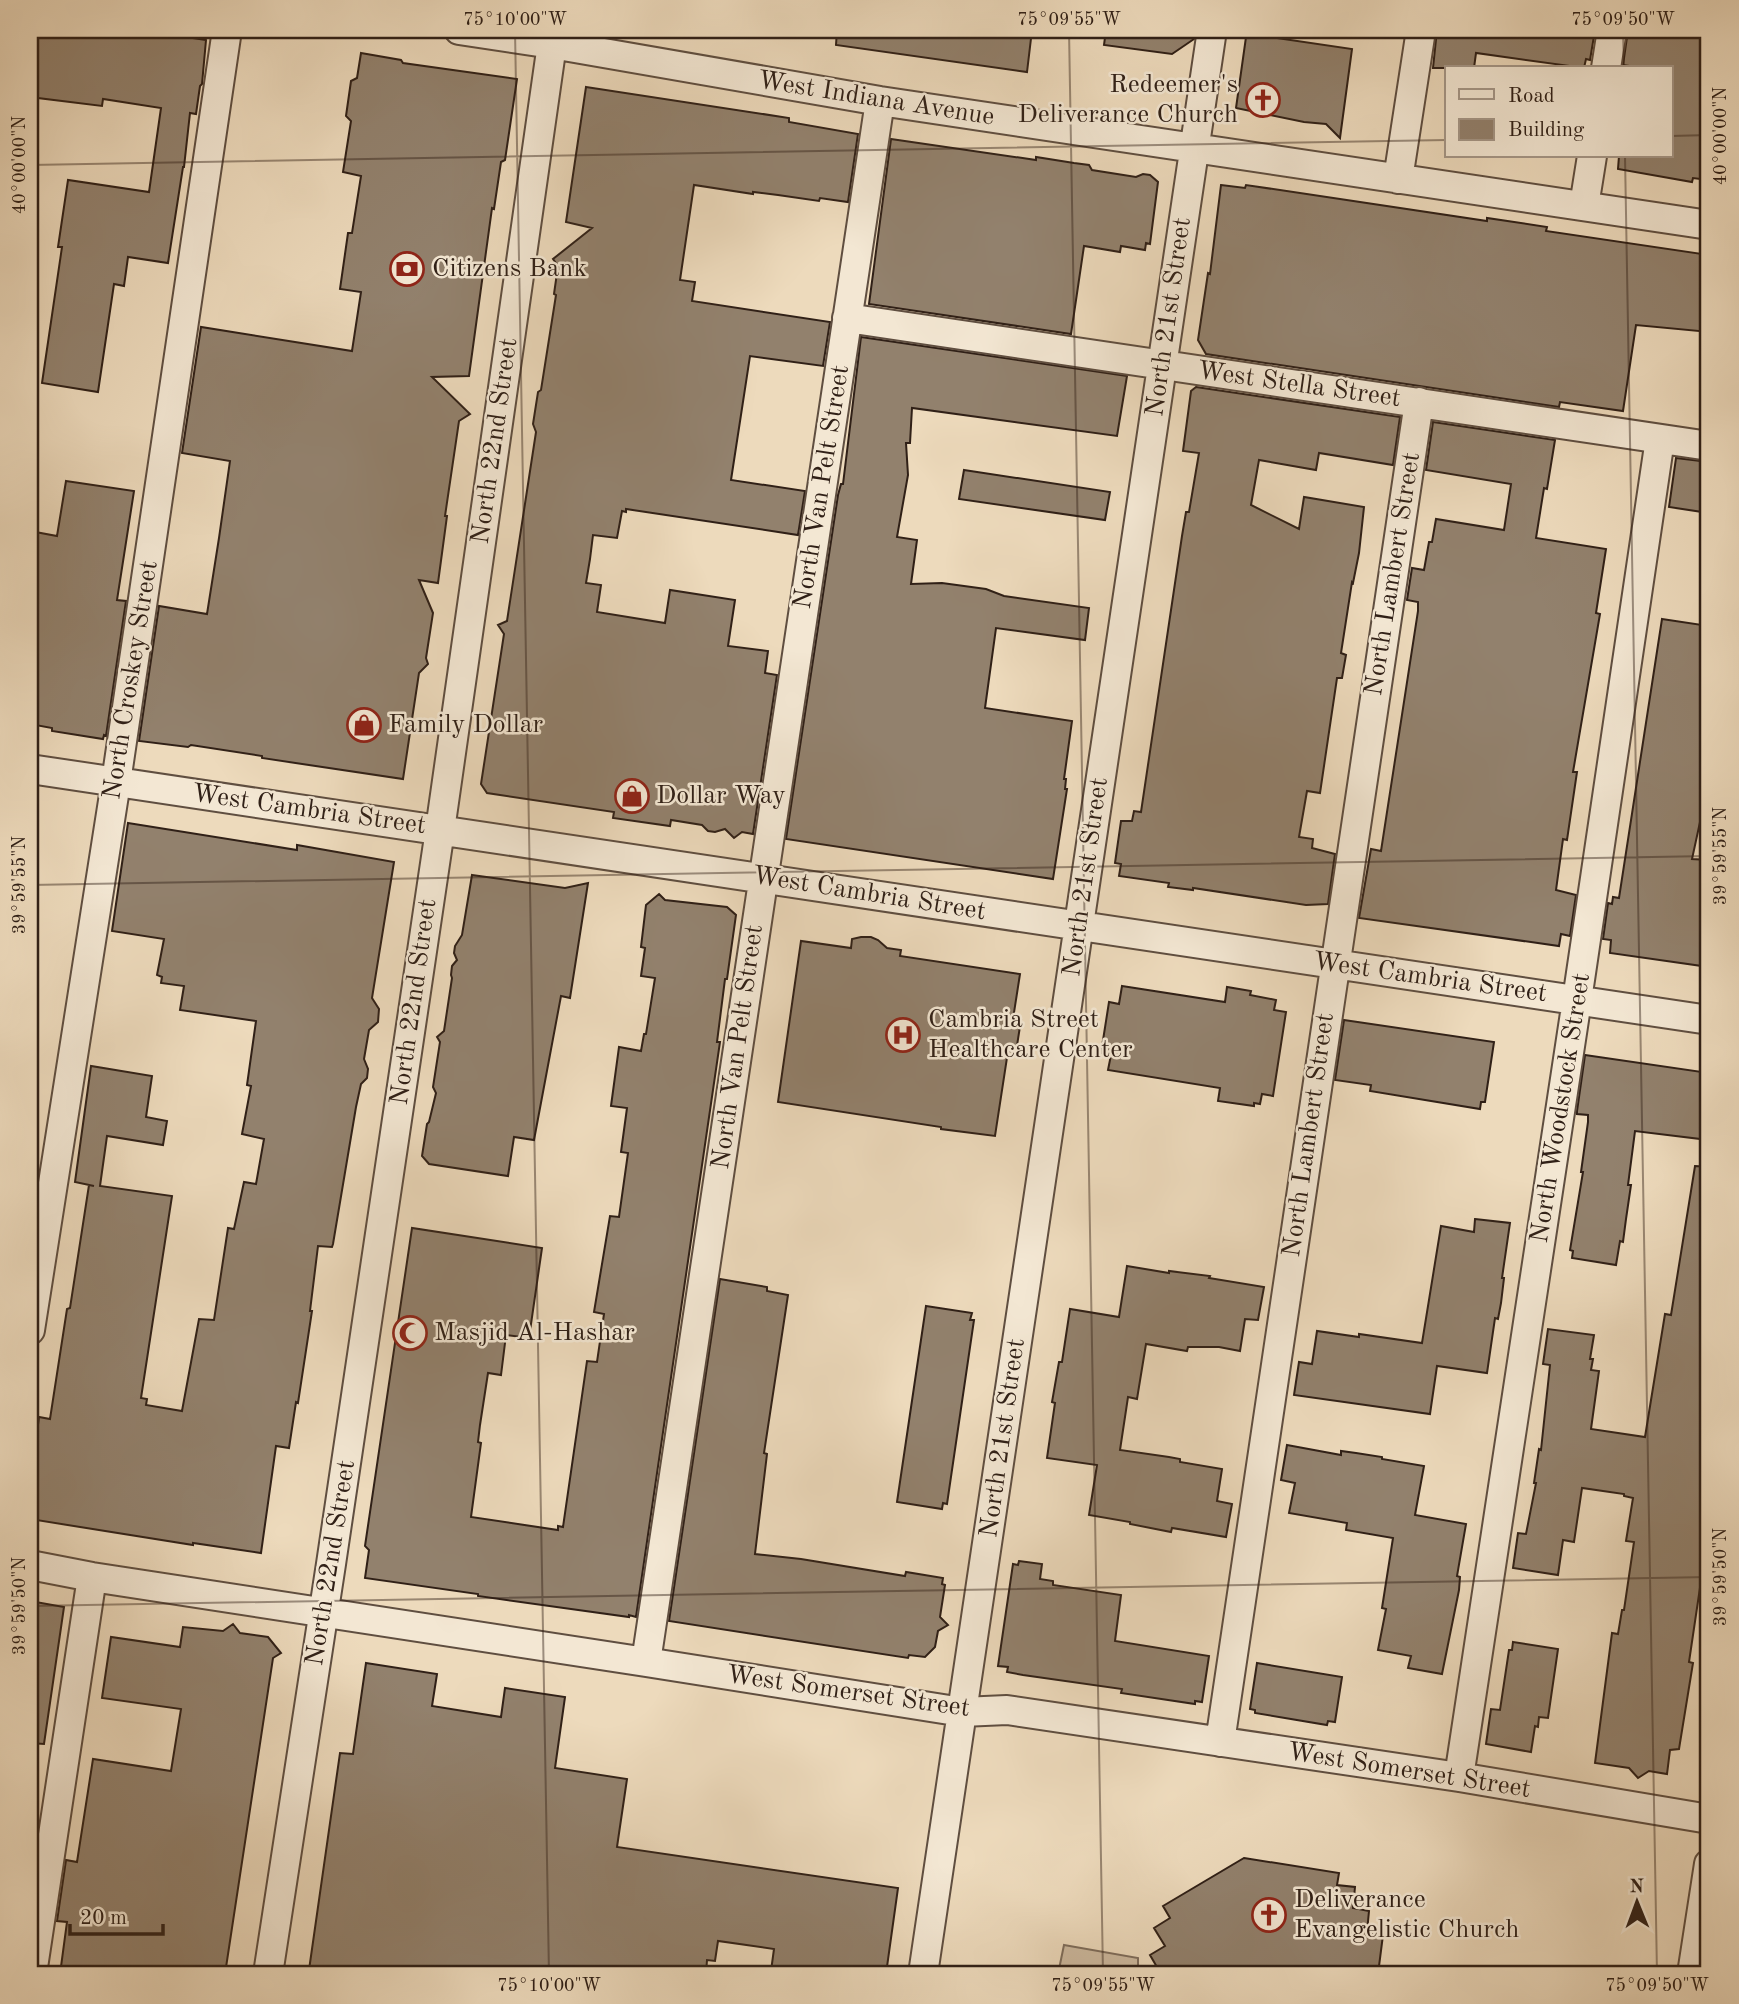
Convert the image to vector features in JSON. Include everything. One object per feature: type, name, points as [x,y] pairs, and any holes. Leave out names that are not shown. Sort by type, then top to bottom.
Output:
[{"type":"street","name":"North Croskey Street","points":[[30,1330],[116,782],[227,30]]},
{"type":"street","name":"West Indiana Avenue","points":[[459,30],[553,37],[880,101],[1709,225]]},
{"type":"street","name":"North 21st Street","points":[[923,1974],[1212,30]]},
{"type":"street","points":[[1398,179],[1420,30]]},
{"type":"street","points":[[1606,66],[1612,30]]},
{"type":"street","name":"North 22nd Street","points":[[268,1974],[440,830],[553,37]]},
{"type":"street","name":"North Van Pelt Street","points":[[646,1662],[880,101]]},
{"type":"street","points":[[1584,206],[1592,158]]},
{"type":"street","name":"West Stella Street","points":[[847,318],[1709,446]]},
{"type":"street","name":"North Lambert Street","points":[[1220,1742],[1419,402]]},
{"type":"street","name":"North Woodstock Street","points":[[1459,1777],[1660,439]]},
{"type":"street","name":"West Cambria Street","points":[[30,769],[1709,1020]]},
{"type":"street","name":"West Somerset Street","points":[[30,1565],[324,1614],[962,1712],[1007,1710],[1459,1777],[1709,1819]]},
{"type":"street","points":[[32,1974],[92,1577]]},
{"type":"street","points":[[1692,1974],[1709,1864]]},
{"type":"shaded area","points":[[1064,1945],[1138,1958],[1138,1968],[1131,1974],[1058,1974]]},
{"type":"building","points":[[30,30],[139,30],[206,40],[196,114],[190,113],[168,263],[128,257],[124,286],[114,284],[98,392],[42,383],[62,247],[58,247],[68,180],[149,192],[161,108],[103,99],[102,106],[30,97]]},
{"type":"building","points":[[837,30],[1032,30],[1027,72],[836,45]]},
{"type":"building","points":[[1106,30],[1195,30],[1194,39],[1172,54],[1104,45]]},
{"type":"building","points":[[1247,30],[1271,30],[1270,37],[1352,49],[1340,138],[1326,124],[1236,108]]},
{"type":"building","points":[[1437,30],[1595,30],[1590,60],[1586,59],[1584,66],[1476,53],[1474,66],[1433,68]]},
{"type":"building","points":[[1628,30],[1709,30],[1709,180],[1693,178],[1692,182],[1618,169],[1619,158],[1672,158],[1672,66],[1623,65]]},
{"type":"building","points":[[361,53],[401,60],[403,63],[517,79],[505,160],[501,162],[494,209],[492,208],[469,376],[432,377],[470,414],[459,421],[438,583],[419,580],[433,613],[426,658],[428,664],[419,673],[403,779],[191,745],[188,747],[139,741],[159,606],[207,614],[219,538],[230,461],[182,453],[201,327],[352,351],[361,292],[340,289],[348,233],[352,233],[361,176],[343,172],[351,121],[346,116],[351,81],[357,78]]},
{"type":"building","points":[[586,87],[789,118],[789,122],[858,134],[848,202],[753,194],[694,185],[680,280],[695,282],[692,301],[830,322],[823,366],[750,356],[731,480],[805,491],[798,535],[626,509],[626,512],[622,511],[617,538],[593,535],[586,583],[601,585],[597,612],[665,623],[670,590],[735,600],[728,646],[768,651],[765,673],[777,675],[753,834],[742,832],[734,838],[725,829],[715,832],[708,831],[702,825],[671,820],[670,826],[613,818],[614,812],[487,793],[481,784],[504,634],[498,625],[507,621],[536,432],[533,424],[556,295],[558,266],[553,259],[592,228],[566,222]]},
{"type":"building","points":[[891,139],[1089,165],[1092,170],[1136,177],[1150,175],[1158,182],[1150,244],[1146,243],[1145,250],[1121,246],[1120,252],[1084,246],[1071,334],[869,304]]},
{"type":"building","points":[[1221,185],[1245,188],[1246,185],[1487,221],[1487,218],[1547,227],[1546,231],[1709,255],[1709,332],[1636,325],[1623,411],[1560,402],[1559,407],[1206,354],[1198,340],[1208,273],[1210,274]]},
{"type":"building","points":[[861,337],[1127,376],[1117,436],[912,408],[910,443],[906,443],[908,475],[897,537],[917,540],[911,584],[942,583],[986,589],[1004,596],[1089,608],[1085,640],[996,628],[985,708],[1072,721],[1064,779],[1067,789],[1053,879],[786,839],[838,495],[843,484]]},
{"type":"building","points":[[1196,387],[1400,417],[1393,465],[1319,453],[1316,470],[1259,460],[1251,505],[1299,529],[1304,497],[1364,507],[1359,553],[1341,653],[1346,655],[1342,678],[1337,678],[1320,793],[1307,791],[1299,837],[1313,839],[1312,848],[1335,854],[1328,904],[1306,905],[1193,888],[1168,887],[1169,883],[1119,876],[1121,864],[1115,863],[1121,821],[1132,821],[1134,811],[1141,812],[1182,536],[1199,453],[1183,451],[1191,391]]},
{"type":"building","points":[[1433,422],[1555,440],[1536,538],[1606,549],[1596,613],[1600,614],[1573,772],[1577,772],[1556,890],[1576,895],[1570,936],[1561,934],[1559,946],[1359,918],[1371,849],[1381,851],[1418,611],[1418,602],[1407,600],[1412,568],[1424,570],[1436,519],[1504,530],[1511,484],[1426,470]]},
{"type":"building","points":[[1676,458],[1709,462],[1709,513],[1669,507]]},
{"type":"building","points":[[964,470],[1110,492],[1105,520],[959,499]]},
{"type":"building","points":[[66,481],[134,491],[117,600],[126,601],[106,736],[104,735],[103,739],[52,731],[52,728],[30,724],[30,531],[57,536]]},
{"type":"building","points":[[1662,619],[1709,626],[1709,800],[1705,799],[1692,859],[1709,860],[1709,967],[1610,953],[1611,940],[1603,939],[1608,903],[1612,904],[1613,897],[1619,898]]},
{"type":"building","points":[[128,823],[297,850],[297,845],[394,862],[372,998],[379,1009],[378,1022],[369,1030],[364,1059],[368,1069],[367,1078],[361,1084],[356,1107],[333,1244],[332,1247],[318,1246],[312,1311],[298,1403],[296,1402],[289,1448],[276,1446],[261,1553],[30,1519],[30,1466],[33,1463],[39,1417],[50,1419],[89,1185],[94,1186],[75,1182],[91,1066],[152,1076],[146,1117],[167,1121],[163,1145],[107,1136],[100,1186],[172,1196],[141,1398],[147,1399],[146,1405],[182,1411],[199,1319],[214,1320],[228,1228],[234,1229],[244,1182],[256,1184],[264,1139],[242,1134],[251,1086],[247,1085],[256,1021],[180,1010],[184,986],[161,983],[162,977],[157,975],[164,939],[112,931]]},
{"type":"building","points":[[472,875],[565,888],[588,883],[570,998],[561,996],[534,1140],[514,1137],[508,1176],[429,1164],[422,1156],[436,1093],[433,1087],[440,1042],[437,1037],[444,1031],[452,966],[457,960],[455,946],[462,935]]},
{"type":"building","points":[[659,894],[665,900],[727,907],[736,915],[636,1617],[365,1578],[369,1550],[365,1546],[412,1228],[542,1248],[529,1338],[506,1335],[501,1375],[488,1373],[471,1517],[558,1530],[558,1526],[563,1527],[587,1361],[597,1362],[604,1314],[594,1312],[610,1216],[619,1217],[628,1153],[621,1152],[627,1108],[611,1106],[619,1047],[641,1051],[646,1034],[655,978],[641,976],[645,948],[641,947],[646,905]]},
{"type":"building","name":"Cambria Street Healthcare Center","points":[[871,937],[887,948],[901,950],[900,956],[1020,974],[1013,1019],[1021,1020],[1016,1052],[1008,1051],[995,1136],[778,1102],[801,941],[851,948],[852,939]]},
{"type":"building","points":[[1122,986],[1225,1002],[1227,987],[1251,991],[1250,995],[1276,1000],[1274,1010],[1286,1012],[1273,1096],[1262,1094],[1260,1104],[1254,1103],[1254,1106],[1218,1101],[1220,1088],[1108,1070],[1111,1055],[1101,1053],[1109,1002],[1119,1004]]},
{"type":"building","points":[[1344,1020],[1494,1042],[1485,1102],[1481,1102],[1480,1109],[1370,1091],[1371,1085],[1335,1080]]},
{"type":"building","points":[[1585,1055],[1709,1073],[1709,1140],[1635,1131],[1623,1242],[1620,1241],[1616,1265],[1572,1258],[1573,1251],[1570,1250],[1588,1122],[1588,1115],[1577,1114]]},
{"type":"building","points":[[1695,1166],[1709,1167],[1709,1527],[1689,1662],[1693,1663],[1679,1749],[1670,1750],[1667,1774],[1649,1771],[1638,1778],[1629,1768],[1595,1763],[1612,1633],[1618,1634],[1624,1610],[1634,1542],[1626,1541],[1633,1498],[1624,1494],[1582,1488],[1574,1542],[1563,1540],[1558,1575],[1513,1568],[1518,1533],[1526,1534],[1536,1483],[1539,1449],[1541,1450],[1550,1365],[1543,1364],[1548,1329],[1594,1335],[1591,1370],[1599,1371],[1591,1429],[1645,1437],[1665,1314],[1671,1315]]},
{"type":"building","points":[[1475,1219],[1510,1223],[1501,1303],[1498,1319],[1495,1318],[1487,1373],[1437,1366],[1430,1414],[1294,1395],[1299,1362],[1312,1364],[1317,1331],[1422,1343],[1441,1226],[1474,1232]]},
{"type":"building","points":[[1127,1266],[1210,1276],[1209,1278],[1264,1287],[1258,1320],[1245,1319],[1240,1351],[1219,1347],[1188,1347],[1187,1351],[1146,1344],[1137,1399],[1128,1397],[1120,1450],[1180,1459],[1180,1462],[1222,1469],[1217,1501],[1232,1504],[1226,1537],[1172,1528],[1171,1532],[1089,1515],[1097,1465],[1047,1458],[1055,1403],[1052,1402],[1059,1362],[1062,1362],[1070,1309],[1119,1317]]},
{"type":"building","points":[[720,1279],[767,1287],[767,1291],[788,1295],[764,1453],[767,1454],[755,1554],[905,1576],[906,1572],[943,1578],[942,1584],[945,1585],[940,1617],[948,1625],[938,1631],[935,1647],[925,1657],[909,1655],[908,1658],[669,1621]]},
{"type":"building","points":[[926,1306],[972,1313],[970,1320],[974,1320],[947,1504],[943,1503],[942,1509],[897,1502]]},
{"type":"building","points":[[1287,1445],[1341,1455],[1341,1451],[1356,1453],[1424,1466],[1415,1515],[1466,1524],[1457,1576],[1460,1577],[1459,1590],[1442,1674],[1408,1668],[1411,1656],[1378,1650],[1386,1609],[1382,1608],[1393,1538],[1346,1530],[1347,1523],[1289,1513],[1295,1483],[1281,1480]]},
{"type":"building","points":[[1019,1561],[1042,1564],[1040,1579],[1053,1581],[1053,1585],[1121,1595],[1115,1641],[1209,1656],[1202,1702],[1195,1701],[1195,1704],[1121,1693],[1122,1689],[1023,1675],[1007,1672],[1008,1667],[998,1666],[1013,1564],[1018,1565]]},
{"type":"building","points":[[30,1601],[64,1607],[44,1744],[30,1743]]},
{"type":"building","points":[[233,1624],[240,1633],[268,1637],[281,1653],[273,1658],[225,1974],[60,1974],[67,1922],[57,1921],[66,1860],[77,1862],[93,1759],[171,1771],[181,1709],[102,1698],[111,1637],[180,1647],[183,1627],[223,1631]]},
{"type":"building","points":[[1513,1642],[1558,1649],[1548,1718],[1539,1717],[1531,1752],[1486,1744],[1491,1709],[1500,1710],[1509,1650],[1512,1650]]},
{"type":"building","points":[[366,1663],[437,1674],[432,1706],[501,1717],[505,1688],[565,1697],[555,1768],[627,1779],[617,1847],[898,1888],[886,1974],[795,1974],[771,1971],[774,1949],[718,1941],[715,1961],[707,1960],[706,1974],[335,1974],[309,1970],[340,1753],[353,1754]]},
{"type":"building","points":[[1257,1663],[1342,1677],[1335,1722],[1328,1721],[1327,1725],[1255,1713],[1255,1710],[1250,1709]]},
{"type":"building","name":"Deliverance Evangelistic Church","points":[[1244,1858],[1339,1873],[1337,1885],[1355,1887],[1353,1908],[1369,1911],[1367,1932],[1383,1935],[1378,1974],[1161,1974],[1150,1955],[1165,1946],[1154,1928],[1170,1918],[1163,1906]]},
{"type":"place","name":"Redeemer's Deliverance Church","points":[[1263,100]]},
{"type":"place","name":"Citizens Bank","points":[[407,269]]},
{"type":"place","name":"Family Dollar","points":[[364,725]]},
{"type":"place","name":"Dollar Way","points":[[632,796]]},
{"type":"place","name":"Cambria Street Healthcare Center","points":[[903,1035]]},
{"type":"place","name":"Masjid Al-Hashar","points":[[410,1333]]},
{"type":"place","name":"Deliverance Evangelistic Church","points":[[1269,1915]]}]
